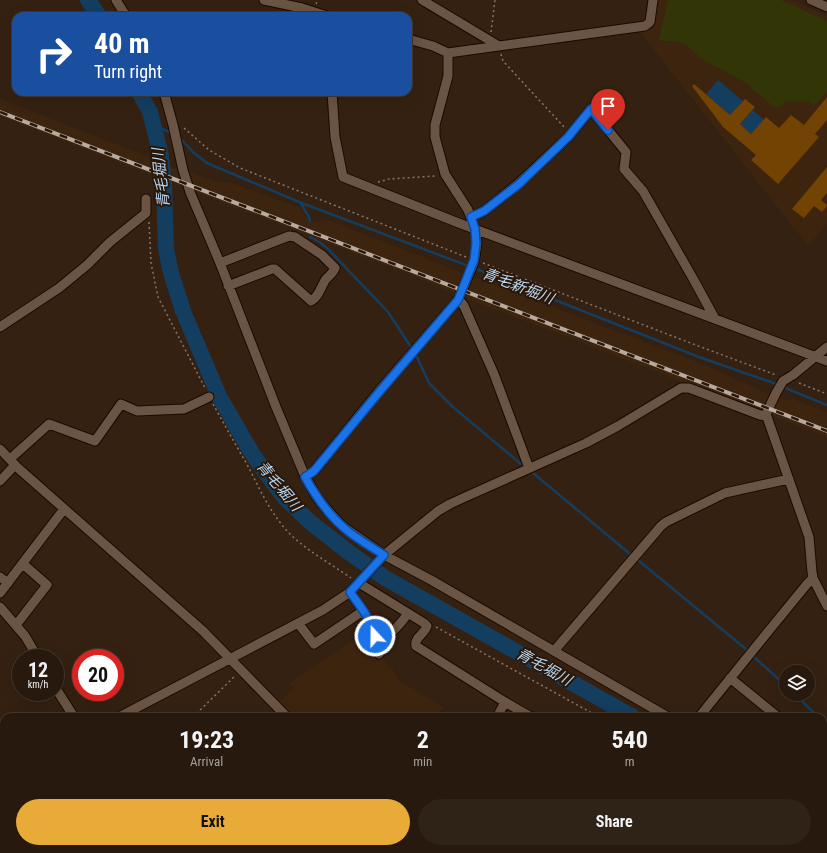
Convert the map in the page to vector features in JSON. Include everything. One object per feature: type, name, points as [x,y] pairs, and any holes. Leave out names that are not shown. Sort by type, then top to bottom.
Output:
[{"type":"street","points":[[116,0],[124,12]]},
{"type":"street","points":[[264,0],[314,12]]},
{"type":"street","points":[[422,0],[499,46]]},
{"type":"street","points":[[412,40],[433,46],[448,53],[645,26],[650,22],[653,0]]},
{"type":"street","points":[[811,0],[827,7]]},
{"type":"street","points":[[305,477],[314,471],[458,300],[475,260],[475,229],[468,210],[445,174],[435,137],[435,125],[448,76],[448,53]]},
{"type":"street","points":[[166,96],[177,126],[178,146],[183,170],[190,192],[220,263],[305,477],[323,505],[342,526],[381,558],[430,580],[661,713]]},
{"type":"street","points":[[332,96],[334,137],[342,177],[475,229],[827,361]]},
{"type":"street","points":[[471,217],[484,211],[519,184],[571,134],[591,109],[626,152],[624,168],[642,191],[715,319]]},
{"type":"street","points":[[0,327],[60,288],[87,265],[110,242],[146,214],[146,199]]},
{"type":"street","points":[[220,263],[289,236],[295,237],[322,255],[335,268],[334,272],[326,279],[315,299],[311,301],[272,269],[228,286]]},
{"type":"street","points":[[458,300],[462,302],[464,306],[494,374],[529,468]]},
{"type":"street","points":[[827,347],[783,379],[766,414],[809,537],[813,578],[827,606]]},
{"type":"street","points":[[127,713],[323,610],[341,599],[362,580],[381,558],[426,520],[450,504],[618,426],[675,391],[684,387],[689,388],[760,415],[766,414]]},
{"type":"street","points":[[0,481],[12,462],[48,424],[95,441],[121,404],[137,411],[184,409],[209,397]]},
{"type":"street","points":[[0,449],[12,462],[64,509],[203,631],[284,713]]},
{"type":"street","points":[[554,651],[666,522],[725,493],[789,479]]},
{"type":"street","points":[[0,593],[64,509]]},
{"type":"street","points":[[16,626],[47,585],[23,564]]},
{"type":"street","points":[[0,577],[8,583]]},
{"type":"street","points":[[702,713],[770,628],[813,578]]},
{"type":"street","points":[[362,580],[427,626],[416,640],[416,646],[524,713]]},
{"type":"street","points":[[350,592],[373,627],[378,649],[382,641],[405,618],[408,613]]},
{"type":"street","points":[[0,607],[25,636],[33,649]]},
{"type":"street","points":[[298,623],[314,644],[363,611]]},
{"type":"street","points":[[730,678],[773,713]]},
{"type":"street","points":[[64,701],[71,713]]},
{"type":"street","points":[[499,713],[505,702]]},
{"type":"path","points":[[490,41],[495,0]]},
{"type":"path","points":[[499,46],[503,61],[571,134]]},
{"type":"path","points":[[177,126],[209,150],[240,168],[783,379]]},
{"type":"path","points":[[367,186],[389,178],[440,176],[445,174]]},
{"type":"path","points":[[146,214],[149,218],[151,263],[158,297],[209,397],[249,468],[268,506],[282,525],[304,546],[362,580]]},
{"type":"path","points":[[797,382],[827,394]]},
{"type":"path","points":[[427,626],[433,625],[592,713]]},
{"type":"path","points":[[198,713],[241,670]]},
{"type":"shaded area","points":[[657,0],[792,0],[827,16],[827,224],[808,246],[640,32],[653,29]]},
{"type":"shaded area","points":[[0,99],[152,158],[156,177],[0,116]]},
{"type":"shaded area","points":[[168,165],[173,168],[178,167],[185,188],[172,183]]},
{"type":"shaded area","points":[[189,172],[219,182],[232,183],[298,207],[307,218],[314,221],[329,220],[466,274],[457,295],[406,273],[196,192]]},
{"type":"shaded area","points":[[470,276],[705,365],[771,395],[763,412],[759,411],[464,298],[462,296]]},
{"type":"shaded area","points":[[776,397],[788,400],[793,399],[827,412],[827,437],[770,415]]},
{"type":"shaded area","points":[[370,628],[386,663],[392,667],[397,679],[443,707],[439,713],[290,713],[279,701],[294,689],[289,684]]},
{"type":"green space","points":[[668,0],[781,0],[827,21],[827,92],[814,105],[809,102],[786,101],[781,106],[774,107],[746,83],[702,59],[684,43],[659,40]]},
{"type":"water","points":[[718,80],[743,101],[730,115],[706,94]]},
{"type":"water","points":[[753,110],[764,120],[751,134],[740,124]]},
{"type":"building","points":[[694,84],[730,115],[745,99],[755,107],[740,124],[751,134],[766,117],[779,128],[791,115],[804,125],[827,97],[827,120],[815,134],[819,137],[778,184],[751,160],[756,155],[723,127],[692,86]]},
{"type":"building","points":[[827,167],[827,193],[821,200],[827,206],[822,212],[814,206],[804,218],[792,209]]},
{"type":"waterway","name":"青毛堀川","points":[[88,0],[96,12]]},
{"type":"waterway","name":"青毛堀川","points":[[141,96],[150,112],[161,156],[164,184],[166,249],[171,273],[183,311],[219,396],[253,455],[285,498],[310,522],[385,578],[626,713]]},
{"type":"waterway","name":"青毛新堀川","points":[[152,125],[172,133]]},
{"type":"waterway","name":"青毛新堀川","points":[[178,136],[194,153],[207,163],[299,202],[479,270],[699,357],[771,382],[827,405]]},
{"type":"waterway","points":[[300,202],[310,221]]},
{"type":"waterway","points":[[310,237],[321,243],[329,250],[388,312],[411,347]]},
{"type":"waterway","points":[[416,355],[429,383],[453,407],[521,464]]},
{"type":"waterway","points":[[533,473],[630,554]]},
{"type":"waterway","points":[[638,560],[747,650]]},
{"type":"waterway","points":[[753,656],[779,680]]},
{"type":"waterway","points":[[802,701],[814,713]]},
{"type":"railway","points":[[0,112],[827,431]]},
{"type":"route","points":[[375,636],[369,619],[350,592],[384,555],[342,526],[316,496],[305,477],[314,471],[458,300],[474,262],[476,243],[475,229],[471,217],[484,211],[519,184],[568,137],[591,109],[608,130]]}]
